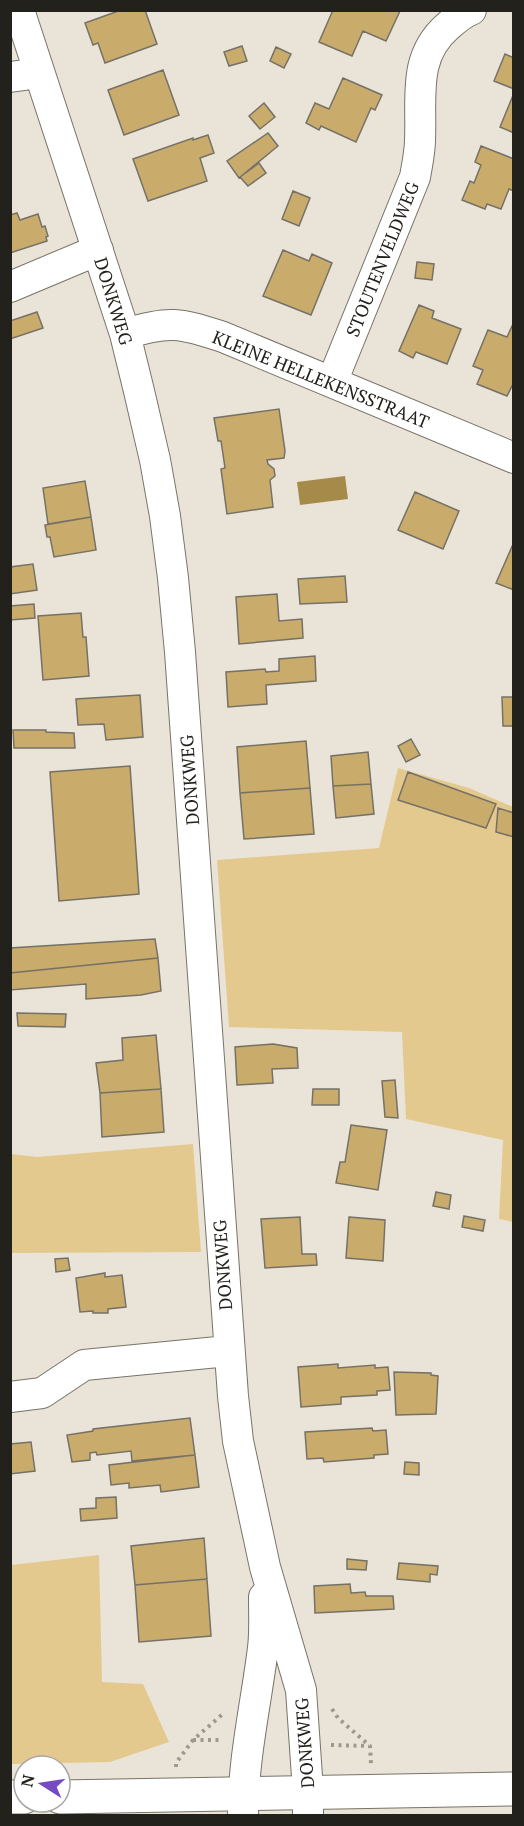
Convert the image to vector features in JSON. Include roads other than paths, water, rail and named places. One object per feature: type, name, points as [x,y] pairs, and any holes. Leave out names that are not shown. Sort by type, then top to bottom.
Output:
[{"type":"highway","points":[[72,1797],[174,1795],[243,1805],[308,1803],[373,1792],[513,1789]]},
{"type":"street","name":"DONKWEG","points":[[18,10],[25,75],[98,250],[125,334],[155,460],[173,578],[228,1351],[238,1441],[265,1567],[301,1690],[308,1803]]},
{"type":"street","name":"STOUTENVELDWEG","points":[[333,382],[415,177],[420,142],[420,88],[423,64],[437,36],[463,13],[471,10]]},
{"type":"street","points":[[10,287],[98,250]]},
{"type":"street","name":"KLEINE HELLEKENSSTRAAT","points":[[125,334],[165,324],[178,324],[223,337],[513,458]]},
{"type":"street","points":[[10,1397],[42,1393],[84,1365],[228,1351]]},
{"type":"street","name":"DONKWEG","points":[[243,1805],[251,1724],[263,1646],[265,1567]]}]
